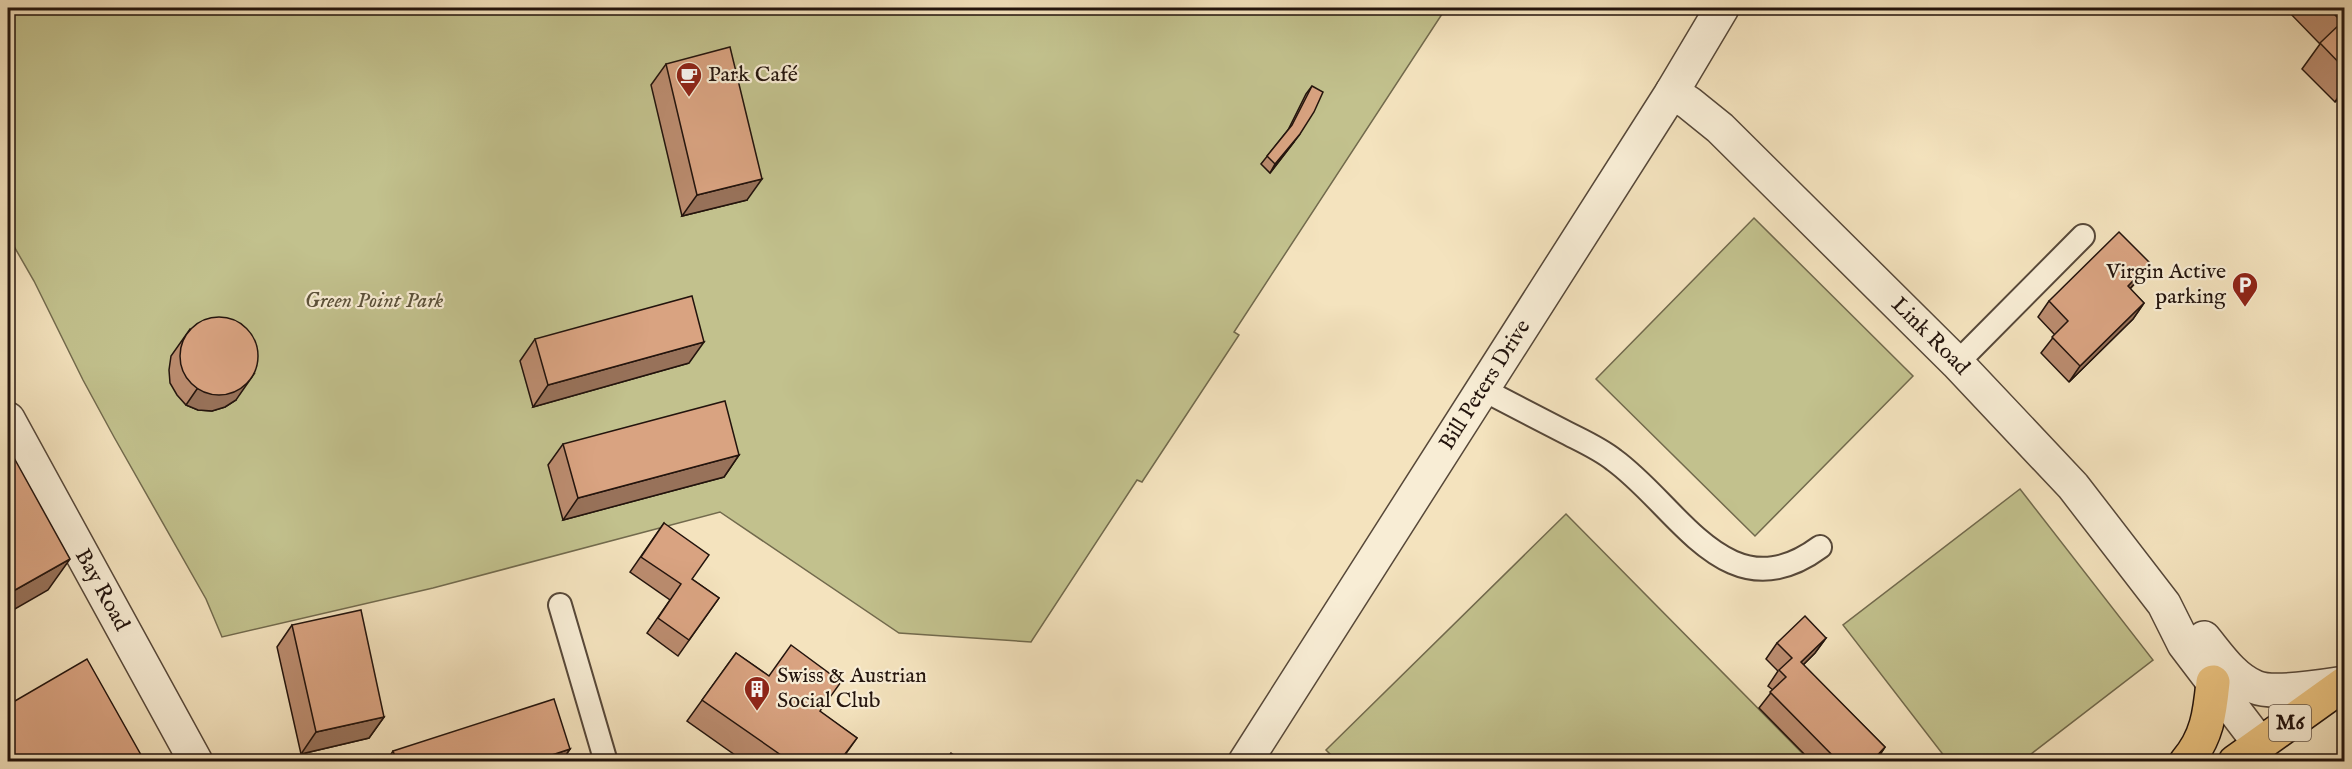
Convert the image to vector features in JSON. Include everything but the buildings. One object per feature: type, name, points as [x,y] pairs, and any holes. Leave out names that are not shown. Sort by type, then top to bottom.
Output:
[{"type":"main road","points":[[2186,762],[2196,751],[2206,729],[2213,682]]},
{"type":"main road","name":"M6","points":[[2260,756],[2344,684]]},
{"type":"street","name":"Bill Peters Drive","points":[[1245,762],[1672,92],[1722,8]]},
{"type":"street","name":"Link Road","points":[[1672,92],[1720,128],[1957,363],[2073,486],[2164,604],[2184,644],[2213,682],[2260,756]]},
{"type":"street","name":"Bay Road","points":[[8,419],[196,762]]},
{"type":"street","name":"Link Road","points":[[2164,604],[2200,632],[2225,664],[2256,688],[2303,689],[2344,684]]},
{"type":"lane","points":[[1957,363],[2083,236]]},
{"type":"lane","points":[[1482,389],[1614,459],[1706,546],[1725,560],[1747,567],[1770,569],[1792,564],[1820,547]]},
{"type":"lane","points":[[560,605],[606,762]]},
{"type":"green space","name":"Green Point Park","points":[[8,8],[1446,8],[1234,332],[1239,335],[1142,482],[1137,480],[1031,642],[899,633],[720,512],[433,588],[222,637],[206,599],[114,437],[34,281],[8,236]]},
{"type":"green space","points":[[1754,218],[1913,376],[1755,536],[1596,379]]},
{"type":"green space","points":[[2020,489],[2153,660],[2022,761],[1948,761],[1843,625]]},
{"type":"green space","points":[[1566,514],[1810,761],[1337,761],[1326,750]]},
{"type":"place","name":"Park Café","points":[[689,98]]},
{"type":"place","name":"Virgin Active parking","points":[[2245,308]]},
{"type":"place","name":"Swiss & Austrian Social Club","points":[[757,712]]}]
